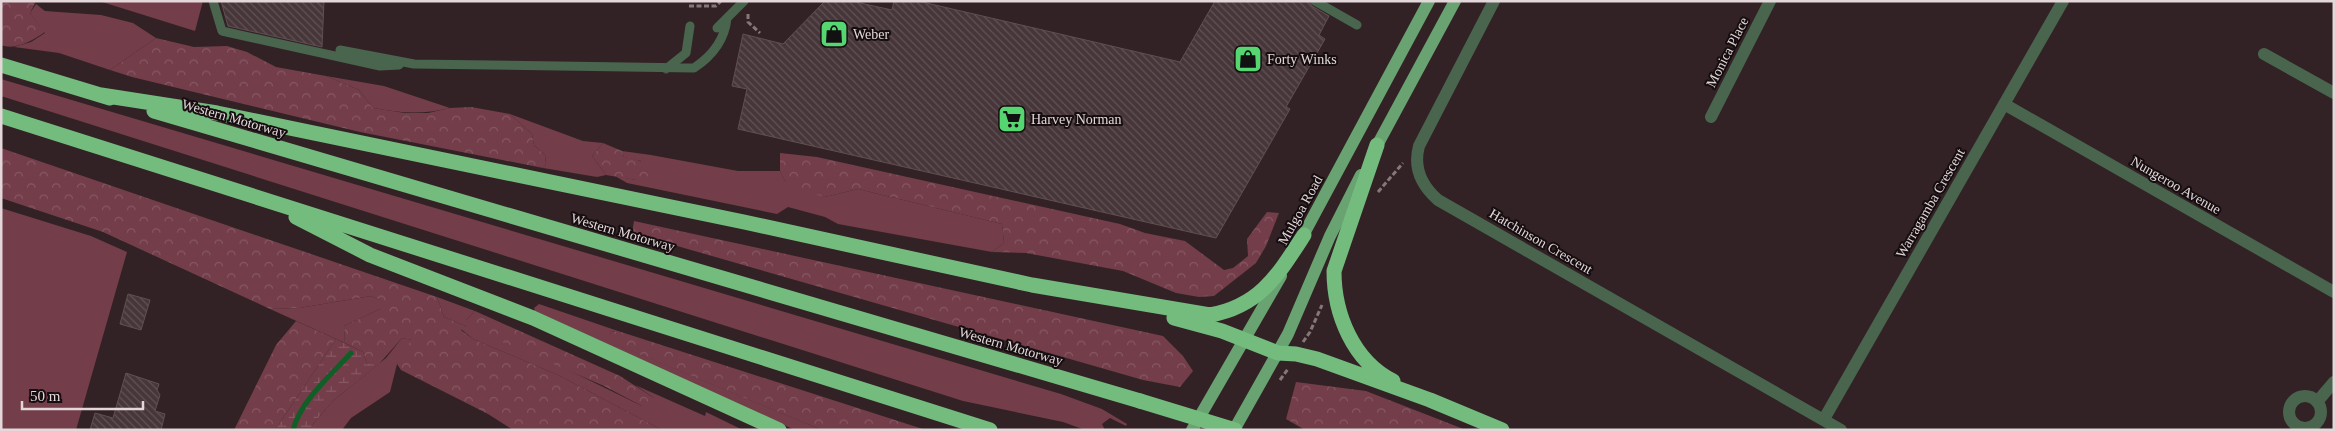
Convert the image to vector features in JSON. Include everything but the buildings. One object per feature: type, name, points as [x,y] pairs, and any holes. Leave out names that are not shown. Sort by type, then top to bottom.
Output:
[{"type":"highway","name":"Western Motorway","points":[[1,65],[1235,430]]},
{"type":"highway","points":[[101,95],[217,113],[1107,299],[1210,315],[1250,301],[1263,291],[1283,268],[1304,235]]},
{"type":"highway","points":[[1,116],[990,430]]},
{"type":"highway","points":[[1377,145],[1334,271],[1334,292],[1350,338],[1362,355],[1384,376],[1430,400]]},
{"type":"highway","points":[[254,196],[370,255],[533,318],[779,430]]},
{"type":"highway","points":[[1107,299],[1244,339],[1278,353],[1296,354],[1317,359],[1430,400],[1502,430]]},
{"type":"main road","name":"Mulgoa Road","points":[[1192,430],[1304,235],[1430,1]]},
{"type":"main road","points":[[1235,430],[1278,353],[1330,236],[1455,1]]},
{"type":"street","name":"Hatchinson Crescent","points":[[1494,1],[1419,146],[1417,154],[1418,172],[1426,188],[1438,200],[1841,430]]},
{"type":"street","name":"Monica Place","points":[[1711,117],[1770,1]]},
{"type":"street","name":"Warragamba Crescent","points":[[1824,419],[2063,1]]},
{"type":"street","points":[[2264,54],[2334,93]]},
{"type":"street","name":"Nungeroo Avenue","points":[[2004,104],[2334,292]]},
{"type":"street","points":[[2317,402],[2334,382]]},
{"type":"lane","points":[[213,1],[222,31],[380,66],[414,64],[694,68],[722,40],[726,32],[727,18]]},
{"type":"lane","points":[[717,28],[744,1]]},
{"type":"lane","points":[[1315,1],[1357,25]]},
{"type":"lane","points":[[666,69],[686,53],[690,26]]},
{"type":"lane","points":[[340,50],[414,64]]},
{"type":"path","points":[[689,6],[716,6],[721,1]]},
{"type":"path","points":[[748,11],[748,22],[760,33]]},
{"type":"path","points":[[1373,201],[1383,184],[1419,146]]},
{"type":"path","points":[[1300,345],[1310,332],[1322,306],[1322,300]]},
{"type":"green space","points":[[1,1],[36,1],[30,13],[45,32],[18,46],[1,45]]},
{"type":"green space","points":[[99,1],[203,1],[195,31]]},
{"type":"green space","points":[[36,4],[45,11],[101,15],[133,23],[156,38],[110,70],[59,53],[14,47],[31,42],[45,33],[30,13]]},
{"type":"green space","points":[[156,38],[194,47],[227,46],[247,52],[276,67],[326,76],[359,90],[373,108],[405,113],[428,113],[450,108],[471,107],[510,114],[532,134],[534,145],[545,155],[546,164],[543,168],[360,132],[110,70]]},
{"type":"green space","points":[[326,76],[384,86],[450,108],[430,112],[411,112],[373,108],[359,90]]},
{"type":"green space","points":[[1,79],[1061,394],[1102,409],[1127,424],[1126,426],[1110,418],[1102,424],[1105,430],[1085,430],[1063,422],[963,401],[1,96]]},
{"type":"green space","points":[[510,114],[583,141],[603,143],[592,156],[606,175],[597,177],[543,168],[546,164],[545,155],[534,145],[532,134]]},
{"type":"green space","points":[[603,143],[622,151],[624,157],[638,160],[646,165],[648,168],[647,178],[636,180],[606,175],[592,156]]},
{"type":"green space","points":[[1,148],[437,297],[444,317],[466,326],[461,330],[473,339],[558,375],[662,430],[513,430],[488,414],[401,370],[397,364],[400,354],[412,340],[402,338],[379,364],[367,364],[363,352],[345,343],[344,326],[380,309],[380,300],[371,296],[299,308],[270,309],[103,232],[1,198]]},
{"type":"green space","points":[[622,151],[738,171],[780,171],[785,181],[825,197],[858,189],[1002,224],[1004,243],[992,252],[838,224],[825,217],[788,207],[777,214],[627,183],[615,176],[636,180],[641,161],[624,157]]},
{"type":"green space","points":[[780,153],[817,157],[1120,224],[1145,233],[1185,241],[1224,270],[1233,268],[1248,256],[1247,239],[1267,212],[1279,213],[1266,246],[1256,263],[1214,296],[1199,297],[1176,293],[1123,271],[1026,253],[992,252],[1004,243],[1002,224],[858,189],[825,197],[795,189],[785,181],[780,171]]},
{"type":"green space","points":[[1,208],[91,236],[127,252],[76,430],[1,430]]},
{"type":"green space","points":[[634,221],[1163,336],[1183,356],[1193,371],[1180,387],[1143,380],[632,233]]},
{"type":"green space","points":[[371,296],[380,300],[380,309],[344,326],[345,343],[270,309],[299,308]]},
{"type":"green space","points":[[437,297],[475,311],[466,320],[642,406],[654,398],[635,385],[705,416],[706,412],[743,430],[662,430],[558,375],[473,339],[461,329],[466,326],[444,317]]},
{"type":"green space","points":[[539,304],[618,331],[610,332],[613,343],[822,430],[795,430],[535,311],[534,308]]},
{"type":"green space","points":[[475,311],[620,376],[654,398],[655,404],[642,406],[604,386],[472,329],[466,320]]},
{"type":"green space","points":[[296,321],[336,339],[275,430],[234,430],[276,345]]},
{"type":"green space","points":[[618,331],[926,430],[822,430],[612,343],[610,332]]},
{"type":"green space","points":[[402,338],[413,340],[397,364],[390,392],[351,418],[342,430],[312,430],[312,425],[334,400],[386,358]]},
{"type":"green space","points":[[336,339],[363,352],[367,364],[379,364],[334,400],[312,425],[312,430],[275,430]]},
{"type":"green space","points":[[1296,382],[1366,391],[1466,430],[1305,430],[1286,419]]},
{"type":"waterway","points":[[293,430],[297,419],[310,398],[351,353]]},
{"type":"place","name":"Weber","points":[[834,34]]},
{"type":"place","name":"Forty Winks","points":[[1248,59]]},
{"type":"place","name":"Harvey Norman","points":[[1012,119]]}]
